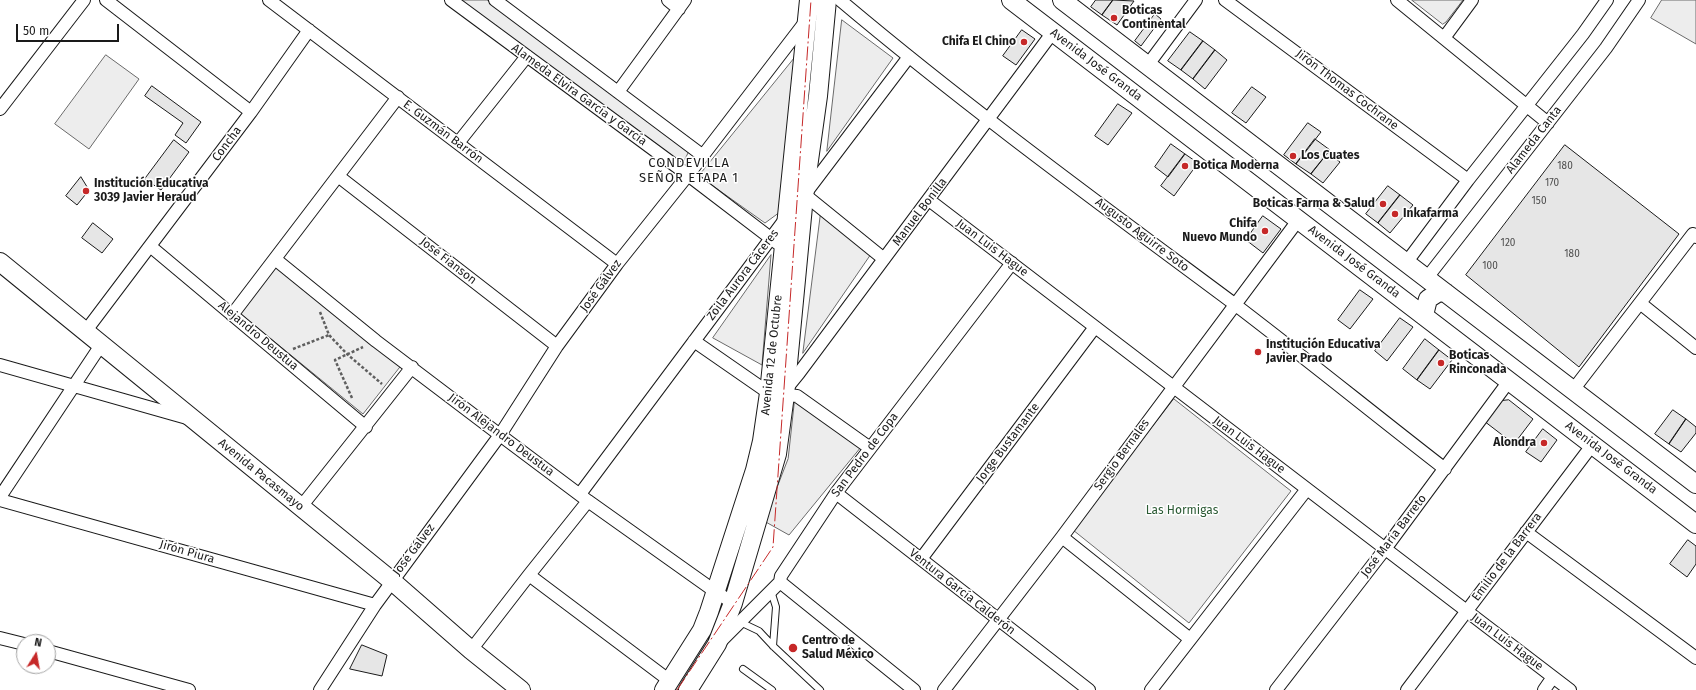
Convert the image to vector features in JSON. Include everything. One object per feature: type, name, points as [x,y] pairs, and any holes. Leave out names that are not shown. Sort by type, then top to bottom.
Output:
[{"type":"main road","name":"Avenida 12 de Octubre","points":[[688,690],[718,644],[733,603],[777,454],[780,393],[777,243],[787,218],[809,0]]},
{"type":"main road","name":"Avenida 12 de Octubre","points":[[667,685],[702,630],[716,592],[755,470],[762,441],[780,393],[818,96],[827,0]]},
{"type":"main road","name":"Avenida José Granda","points":[[1011,0],[1696,524]]},
{"type":"main road","points":[[1062,0],[1384,248],[1446,293],[1696,484]]},
{"type":"main road","points":[[1365,270],[1373,272],[1383,270],[1388,260],[1384,248]]},
{"type":"main road","name":"Avenida Pacasmayo","points":[[0,262],[300,508],[392,580],[471,650],[521,690]]},
{"type":"main road","points":[[1424,315],[1428,299],[1439,292],[1446,293]]},
{"type":"street","points":[[0,109],[84,0]]},
{"type":"street","points":[[106,0],[250,112]]},
{"type":"street","name":"E. Guzmán Barrón","points":[[270,0],[617,264]]},
{"type":"street","name":"Alameda Elvira García y García","points":[[451,0],[688,175],[777,243]]},
{"type":"street","name":"Alameda Elvira García y García","points":[[495,0],[702,155]]},
{"type":"street","points":[[618,92],[682,4],[668,0]]},
{"type":"street","name":"José Gálvez","points":[[320,690],[392,580],[500,435],[557,346],[617,264],[688,175],[823,0]]},
{"type":"street","name":"Augusto Aguirre Soto","points":[[840,0],[908,58],[988,120],[1235,305],[1445,469]]},
{"type":"street","points":[[1147,66],[1196,0]]},
{"type":"street","name":"Jirón Thomas Cochrane","points":[[1225,0],[1468,180]]},
{"type":"street","points":[[1397,0],[1548,123]]},
{"type":"street","points":[[1444,38],[1472,0]]},
{"type":"street","points":[[1406,263],[1468,180],[1583,34],[1607,0]]},
{"type":"street","name":"Alameda Canta","points":[[1426,278],[1606,48],[1639,0]]},
{"type":"street","name":"Concha","points":[[86,332],[250,112],[309,30]]},
{"type":"street","name":"Manuel Bonilla","points":[[780,393],[804,367],[1053,32]]},
{"type":"street","points":[[458,143],[527,56]]},
{"type":"street","name":"Zoila Aurora Cáceres","points":[[787,218],[908,58]]},
{"type":"street","points":[[232,315],[398,97]]},
{"type":"street","name":"José Fianson","points":[[338,176],[557,346]]},
{"type":"street","points":[[804,196],[884,259]]},
{"type":"street","name":"Juan Luis Hague","points":[[929,200],[1570,690]]},
{"type":"street","name":"Sergio Bernales","points":[[944,690],[1062,537],[1173,386],[1299,219]]},
{"type":"street","points":[[1573,390],[1694,235]]},
{"type":"street","name":"Zoila Aurora Cáceres","points":[[471,650],[529,574],[584,498],[694,341],[777,243]]},
{"type":"street","name":"Alejandro Deustua","points":[[150,246],[366,427]]},
{"type":"street","name":"Jirón Alejandro Deustua","points":[[275,259],[376,341],[500,435],[584,498],[733,603]]},
{"type":"street","name":"San Pedro de Copa","points":[[718,644],[780,582],[781,576],[836,493],[1012,263]]},
{"type":"street","points":[[1640,303],[1696,348]]},
{"type":"street","name":"Jorge Bustamante","points":[[921,559],[1095,327]]},
{"type":"street","points":[[694,341],[780,393],[797,396],[870,448]]},
{"type":"street","points":[[0,499],[101,345]]},
{"type":"street","points":[[0,365],[192,419]]},
{"type":"street","points":[[300,508],[366,427],[412,367]]},
{"type":"street","name":"José María Barreto","points":[[1276,690],[1385,549],[1509,381]]},
{"type":"street","name":"Emilio de la Barrera","points":[[1407,690],[1593,444]]},
{"type":"street","points":[[1151,690],[1307,489]]},
{"type":"street","name":"Ventura García Calderón","points":[[836,493],[1089,690]]},
{"type":"street","name":"Jirón Piura","points":[[0,499],[375,605]]},
{"type":"street","points":[[1526,532],[1696,658]]},
{"type":"street","points":[[1062,537],[1190,640]]},
{"type":"street","points":[[529,574],[667,685]]},
{"type":"street","points":[[780,582],[914,690]]},
{"type":"street","points":[[0,638],[16,642]]},
{"type":"street","points":[[56,653],[189,690]]},
{"type":"street","points":[[1544,690],[1554,678]]},
{"type":"lane","points":[[771,591],[776,607],[773,646]]},
{"type":"lane","points":[[740,622],[759,630],[773,646],[820,690]]},
{"type":"lane","points":[[743,669],[772,690]]},
{"type":"path","points":[[279,353],[329,335],[347,354],[384,386]]},
{"type":"path","points":[[354,402],[335,360],[376,341]]},
{"type":"shaded area","points":[[460,0],[487,0],[689,151],[683,163]]},
{"type":"shaded area","points":[[1412,0],[1463,0],[1443,24]]},
{"type":"shaded area","points":[[1662,0],[1696,0],[1696,44],[1651,18]]},
{"type":"shaded area","points":[[842,20],[893,58],[827,151]]},
{"type":"shaded area","points":[[106,55],[139,79],[89,149],[55,124]]},
{"type":"shaded area","points":[[796,56],[780,212],[765,223],[699,176]]},
{"type":"shaded area","points":[[821,212],[871,254],[803,353]]},
{"type":"shaded area","points":[[771,255],[762,365],[713,338]]},
{"type":"shaded area","points":[[275,265],[403,363],[363,414],[238,312]]},
{"type":"shaded area","points":[[795,399],[861,447],[789,535],[764,521],[788,459]]},
{"type":"shaded area","name":"Las Hormigas","points":[[1174,399],[1291,491],[1189,623],[1073,530]]},
{"type":"shaded area","points":[[720,607],[723,610],[716,631],[680,690],[668,690]]},
{"type":"building","points":[[1096,0],[1113,0],[1102,15],[1091,7]]},
{"type":"building","points":[[1113,0],[1134,1],[1117,25],[1102,15]]},
{"type":"building","points":[[1155,14],[1161,19],[1141,46],[1135,41]]},
{"type":"building","points":[[1022,30],[1035,39],[1016,65],[1003,56]]},
{"type":"building","points":[[1190,32],[1203,41],[1181,70],[1168,61]]},
{"type":"building","points":[[1203,41],[1215,50],[1193,79],[1181,70]]},
{"type":"building","points":[[1215,50],[1227,60],[1205,89],[1193,79]]},
{"type":"building","points":[[152,86],[201,122],[186,143],[175,135],[183,123],[145,96]]},
{"type":"building","points":[[1252,87],[1266,97],[1246,123],[1232,113]]},
{"type":"building","points":[[1118,104],[1132,113],[1108,145],[1095,136]]},
{"type":"building","points":[[1308,123],[1321,132],[1296,164],[1284,155]]},
{"type":"building","points":[[1315,139],[1330,150],[1311,174],[1296,164]]},
{"type":"building","points":[[174,140],[189,152],[161,190],[145,179]]},
{"type":"building","points":[[1171,144],[1185,154],[1168,177],[1155,167]]},
{"type":"building","points":[[1565,145],[1679,234],[1579,367],[1466,275]]},
{"type":"building","points":[[1328,153],[1340,162],[1323,183],[1311,174]]},
{"type":"building","points":[[1185,154],[1198,163],[1174,196],[1161,186]]},
{"type":"building","points":[[81,177],[89,190],[77,205],[66,196]]},
{"type":"building","name":"Boticas Farma & Salud","points":[[1388,186],[1400,195],[1378,223],[1366,214]]},
{"type":"building","name":"Inkafarma","points":[[1400,195],[1413,205],[1390,233],[1378,223]]},
{"type":"building","points":[[1263,216],[1281,229],[1263,253],[1246,240]]},
{"type":"building","points":[[93,223],[113,239],[102,253],[82,238]]},
{"type":"building","points":[[1360,290],[1373,299],[1350,329],[1338,320]]},
{"type":"building","points":[[1400,318],[1413,327],[1387,361],[1375,351]]},
{"type":"building","points":[[1425,339],[1439,350],[1417,380],[1403,369]]},
{"type":"building","points":[[1439,350],[1452,360],[1430,389],[1417,380]]},
{"type":"building","points":[[1509,400],[1533,419],[1514,444],[1484,421],[1500,401]]},
{"type":"building","points":[[1673,410],[1686,419],[1669,444],[1655,434]]},
{"type":"building","points":[[1686,419],[1696,427],[1696,433],[1681,452],[1669,444]]},
{"type":"building","points":[[1543,429],[1557,440],[1541,462],[1526,452]]},
{"type":"building","points":[[1688,540],[1696,546],[1696,564],[1687,577],[1670,564]]},
{"type":"building","points":[[362,645],[387,655],[382,676],[350,669]]},
{"type":"power","points":[[677,690],[773,547],[811,0]]},
{"type":"place","name":"Boticas Continental","points":[[1114,18]]},
{"type":"place","name":"Chifa El Chino","points":[[1024,42]]},
{"type":"place","name":"Los Cuates","points":[[1293,156]]},
{"type":"place","name":"Botica Moderna","points":[[1185,166]]},
{"type":"place","name":"Institución Educativa 3039 Javier Heraud","points":[[86,191]]},
{"type":"place","name":"Boticas Farma & Salud","points":[[1383,204]]},
{"type":"place","name":"Inkafarma","points":[[1395,214]]},
{"type":"place","name":"Chifa Nuevo Mundo","points":[[1265,231]]},
{"type":"place","name":"Institución Educativa Javier Prado","points":[[1258,352]]},
{"type":"place","name":"Boticas Rinconada","points":[[1441,363]]},
{"type":"place","name":"Alondra","points":[[1544,443]]},
{"type":"place","name":"Centro de Salud México","points":[[793,648]]},
{"type":"district","name":"CONDEVILLA SEÑOR ETAPA 1","points":[[689,170]]}]
